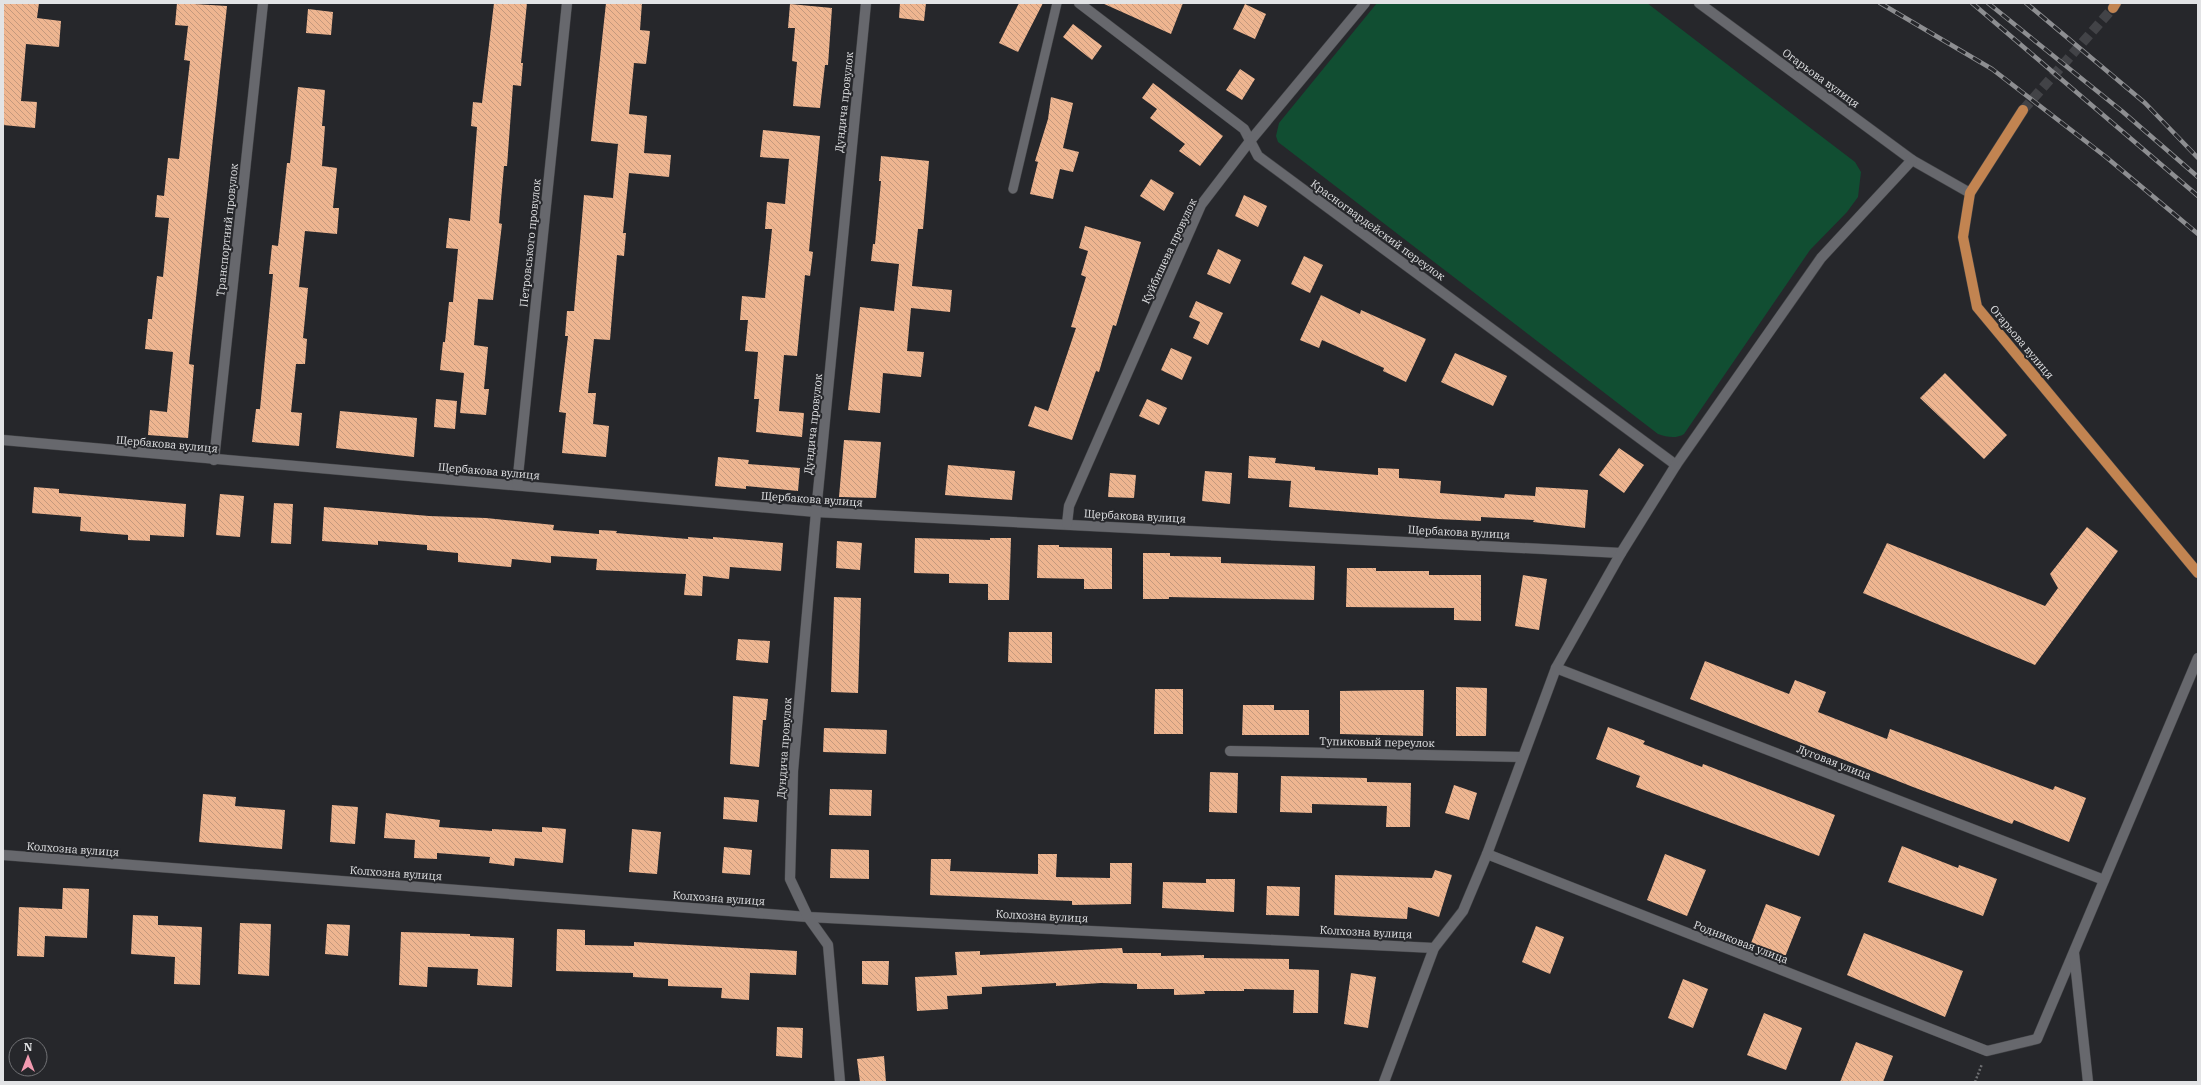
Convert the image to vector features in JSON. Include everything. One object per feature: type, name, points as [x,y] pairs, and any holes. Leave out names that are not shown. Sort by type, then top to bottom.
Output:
[{"type":"main road","points":[[1970,193],[2023,110]]},
{"type":"main road","name":"Огарьова вулиця","points":[[1970,193],[1963,237],[1977,306],[2197,572]]},
{"type":"street","name":"Транспортний провулок","points":[[214,460],[263,3]]},
{"type":"street","name":"Петровського провулок","points":[[517,485],[567,3]]},
{"type":"street","name":"Дундича провулок","points":[[840,1082],[828,945],[808,917],[790,879],[793,771],[816,512],[866,3]]},
{"type":"street","name":"Красногвардейский переулок","points":[[1078,3],[1244,129],[1258,156],[1676,465]]},
{"type":"street","name":"Куйбишева провулок","points":[[1067,524],[1069,506],[1201,205],[1250,141],[1365,3]]},
{"type":"street","name":"Огарьова вулиця","points":[[1699,3],[1912,160],[1970,193]]},
{"type":"street","points":[[1384,1082],[1434,948],[1463,911],[1487,854],[1556,668],[1622,553],[1676,465],[1821,258],[1912,160]]},
{"type":"street","name":"Щербакова вулиця","points":[[3,440],[214,460],[816,512],[1622,553]]},
{"type":"street","points":[[1987,1051],[2037,1039],[2198,658]]},
{"type":"street","name":"Луговая улица","points":[[1556,668],[2104,880]]},
{"type":"street","name":"Тупиковый переулок","points":[[1230,751],[1522,757]]},
{"type":"street","name":"Родниковая улица","points":[[1487,854],[1987,1051]]},
{"type":"street","name":"Колхозна вулиця","points":[[3,855],[808,917],[1434,948]]},
{"type":"street","points":[[2074,952],[2088,1082]]},
{"type":"lane","points":[[1014,189],[1057,3]]},
{"type":"path","points":[[1975,1082],[1987,1051]]},
{"type":"green space","points":[[1377,3],[1647,3],[1855,162],[1861,172],[1858,197],[1847,212],[1810,250],[1684,434],[1678,437],[1671,437],[1658,434],[1278,142],[1276,136],[1279,123]]},
{"type":"building","points":[[3,3],[39,3],[37,18],[61,21],[59,47],[26,44],[21,101],[37,102],[35,128],[3,125]]},
{"type":"building","points":[[177,3],[227,6],[189,364],[194,365],[188,438],[148,435],[150,410],[167,412],[173,352],[145,349],[148,319],[152,319],[157,276],[163,277],[169,218],[155,217],[157,195],[164,196],[168,158],[179,159],[190,61],[184,60],[188,26],[175,25]]},
{"type":"building","points":[[494,3],[527,3],[521,63],[523,63],[521,86],[513,85],[507,166],[504,166],[499,223],[502,224],[493,300],[478,299],[474,345],[488,347],[484,389],[489,389],[486,415],[460,413],[464,373],[440,370],[443,342],[445,342],[449,302],[453,302],[458,249],[446,248],[449,218],[470,221],[477,127],[471,126],[473,102],[482,103]]},
{"type":"building","points":[[606,3],[642,3],[640,30],[650,31],[646,64],[634,63],[629,114],[647,116],[644,153],[671,155],[669,177],[629,173],[623,233],[626,233],[624,256],[617,255],[610,340],[594,339],[588,393],[596,393],[593,424],[609,426],[606,457],[562,453],[566,413],[559,412],[568,336],[565,336],[567,311],[574,311],[584,195],[613,198],[618,144],[591,141]]},
{"type":"building","points":[[900,3],[926,3],[924,21],[899,18]]},
{"type":"building","points":[[1019,3],[1043,3],[1018,52],[999,43]]},
{"type":"building","points":[[1102,3],[1183,3],[1171,34]]},
{"type":"building","points":[[790,4],[832,8],[828,65],[825,65],[820,108],[793,106],[797,62],[792,61],[795,28],[788,28]]},
{"type":"building","points":[[1245,4],[1266,14],[1255,39],[1233,29]]},
{"type":"building","points":[[308,9],[333,12],[331,35],[306,33]]},
{"type":"building","points":[[1073,24],[1102,46],[1092,60],[1063,37]]},
{"type":"building","points":[[1240,69],[1255,79],[1242,100],[1226,90]]},
{"type":"building","points":[[1153,83],[1223,136],[1200,166],[1179,151],[1185,144],[1150,118],[1157,109],[1142,98]]},
{"type":"building","points":[[298,87],[325,90],[322,126],[325,126],[322,166],[337,168],[333,208],[339,208],[337,234],[305,231],[299,287],[308,288],[303,338],[307,339],[305,364],[296,364],[291,412],[302,413],[299,446],[252,442],[256,409],[260,409],[273,274],[269,274],[272,245],[278,246],[287,163],[290,163]]},
{"type":"building","points":[[1051,97],[1073,103],[1063,148],[1079,152],[1073,172],[1060,169],[1053,199],[1030,194],[1038,162],[1035,161],[1048,119]]},
{"type":"building","points":[[763,130],[820,136],[809,251],[813,252],[810,276],[805,275],[797,356],[784,355],[779,411],[804,413],[802,437],[756,432],[759,399],[754,399],[758,352],[745,351],[748,320],[740,320],[742,296],[765,298],[772,229],[765,229],[767,202],[785,204],[789,159],[760,157]]},
{"type":"building","points":[[881,156],[929,161],[923,229],[918,229],[912,286],[952,290],[950,312],[911,308],[907,351],[924,352],[921,377],[883,373],[880,413],[848,410],[860,307],[894,311],[899,264],[871,261],[873,244],[875,244],[881,181],[879,181]]},
{"type":"building","points":[[1151,179],[1174,193],[1164,211],[1140,196]]},
{"type":"building","points":[[1244,195],[1267,206],[1258,227],[1235,216]]},
{"type":"building","points":[[1085,226],[1141,242],[1116,326],[1113,325],[1099,372],[1096,371],[1072,440],[1028,426],[1035,406],[1048,411],[1076,328],[1071,327],[1086,277],[1081,275],[1088,251],[1079,248]]},
{"type":"building","points":[[1218,249],[1241,260],[1230,284],[1207,274]]},
{"type":"building","points":[[1304,256],[1323,265],[1310,293],[1291,284]]},
{"type":"building","points":[[1321,295],[1360,314],[1361,310],[1426,339],[1406,382],[1383,371],[1384,368],[1322,340],[1319,348],[1300,340]]},
{"type":"building","points":[[1196,301],[1223,313],[1208,345],[1193,338],[1200,322],[1189,317]]},
{"type":"building","points":[[1171,348],[1192,357],[1182,380],[1161,370]]},
{"type":"building","points":[[1455,353],[1507,376],[1493,406],[1441,382]]},
{"type":"building","points":[[1945,373],[2007,435],[1984,459],[1920,398]]},
{"type":"building","points":[[436,399],[457,401],[455,429],[434,427]]},
{"type":"building","points":[[1147,399],[1167,408],[1159,425],[1139,416]]},
{"type":"building","points":[[340,411],[417,418],[414,457],[336,448]]},
{"type":"building","points":[[844,440],[881,442],[876,498],[839,497]]},
{"type":"building","points":[[1619,448],[1644,465],[1624,493],[1599,475]]},
{"type":"building","points":[[1249,456],[1276,458],[1275,463],[1315,467],[1315,470],[1378,475],[1378,468],[1399,469],[1399,478],[1441,481],[1440,493],[1504,498],[1505,494],[1535,496],[1536,487],[1588,490],[1585,528],[1533,522],[1534,520],[1481,517],[1481,521],[1438,519],[1289,507],[1291,481],[1248,478]]},
{"type":"building","points":[[718,457],[749,460],[748,464],[800,468],[798,491],[746,486],[746,489],[715,486]]},
{"type":"building","points":[[948,465],[1015,471],[1012,500],[945,495]]},
{"type":"building","points":[[1205,471],[1232,473],[1230,504],[1202,501]]},
{"type":"building","points":[[1110,473],[1136,475],[1134,498],[1108,497]]},
{"type":"building","points":[[34,487],[59,489],[59,493],[186,504],[184,537],[150,535],[150,541],[128,540],[128,535],[80,531],[81,517],[32,513]]},
{"type":"building","points":[[220,494],[244,496],[240,537],[216,535]]},
{"type":"building","points":[[274,503],[293,504],[291,544],[271,543]]},
{"type":"building","points":[[324,507],[429,516],[486,518],[554,525],[553,530],[599,534],[599,530],[617,531],[616,533],[688,539],[688,537],[713,539],[713,537],[783,543],[781,571],[730,567],[729,579],[703,576],[702,596],[684,595],[686,574],[596,570],[597,559],[551,556],[551,563],[512,559],[511,567],[458,562],[458,553],[427,550],[427,545],[378,541],[378,545],[322,541]]},
{"type":"building","points":[[2087,527],[2118,551],[2035,665],[1863,593],[1887,543],[2045,606],[2058,588],[2050,574]]},
{"type":"building","points":[[915,538],[990,540],[990,538],[1011,538],[1009,600],[988,600],[988,584],[949,583],[949,574],[914,573]]},
{"type":"building","points":[[837,541],[862,543],[860,570],[836,568]]},
{"type":"building","points":[[1038,545],[1112,548],[1112,589],[1084,589],[1084,579],[1037,578]]},
{"type":"building","points":[[1143,553],[1170,553],[1170,556],[1221,557],[1221,563],[1315,566],[1314,600],[1169,597],[1169,599],[1143,599]]},
{"type":"building","points":[[1347,568],[1376,568],[1376,571],[1429,571],[1429,575],[1481,575],[1481,621],[1454,620],[1454,608],[1346,607]]},
{"type":"building","points":[[1523,575],[1547,579],[1539,630],[1515,626]]},
{"type":"building","points":[[834,597],[861,598],[858,693],[831,692]]},
{"type":"building","points":[[1009,632],[1052,632],[1052,663],[1008,662]]},
{"type":"building","points":[[738,639],[770,641],[768,663],[736,660]]},
{"type":"building","points":[[1705,661],[1789,694],[1795,680],[1826,692],[1818,712],[1887,739],[1890,729],[2053,790],[2055,786],[2086,798],[2069,842],[2014,820],[2012,824],[1913,787],[1690,699]]},
{"type":"building","points":[[1456,687],[1487,688],[1486,736],[1456,736]]},
{"type":"building","points":[[1155,689],[1183,689],[1183,734],[1154,734]]},
{"type":"building","points":[[1424,690],[1423,736],[1340,734],[1340,691]]},
{"type":"building","points":[[733,696],[768,699],[766,720],[763,720],[759,767],[730,764]]},
{"type":"building","points":[[1243,705],[1274,705],[1274,710],[1309,710],[1309,735],[1242,735]]},
{"type":"building","points":[[1608,727],[1645,741],[1643,744],[1702,767],[1703,764],[1835,815],[1819,856],[1636,787],[1640,776],[1596,759]]},
{"type":"building","points":[[824,728],[887,730],[886,754],[823,752]]},
{"type":"building","points":[[1210,772],[1238,773],[1237,813],[1209,812]]},
{"type":"building","points":[[1281,776],[1367,778],[1367,782],[1411,783],[1410,827],[1386,827],[1387,806],[1312,804],[1312,813],[1280,812]]},
{"type":"building","points":[[1454,785],[1477,793],[1469,820],[1445,813]]},
{"type":"building","points":[[830,789],[872,790],[871,816],[829,815]]},
{"type":"building","points":[[203,794],[236,797],[235,806],[285,810],[282,849],[199,842]]},
{"type":"building","points":[[724,797],[759,800],[757,822],[723,819]]},
{"type":"building","points":[[332,805],[358,807],[355,844],[330,842]]},
{"type":"building","points":[[386,813],[440,820],[439,827],[492,831],[492,829],[542,832],[542,827],[566,829],[563,863],[515,858],[514,866],[489,863],[490,857],[437,853],[437,859],[414,858],[415,840],[384,838]]},
{"type":"building","points":[[632,829],[661,832],[657,874],[629,872]]},
{"type":"building","points":[[1902,846],[1958,868],[1959,865],[1997,879],[1983,916],[1888,882]]},
{"type":"building","points":[[724,847],[752,850],[750,875],[722,873]]},
{"type":"building","points":[[831,849],[869,850],[869,879],[830,878]]},
{"type":"building","points":[[1038,854],[1057,854],[1056,877],[1110,878],[1110,863],[1132,863],[1131,904],[1072,905],[1072,901],[930,895],[931,859],[951,859],[950,871],[1038,874]]},
{"type":"building","points":[[1665,854],[1706,870],[1687,916],[1647,900]]},
{"type":"building","points":[[1435,870],[1452,875],[1439,917],[1408,907],[1407,919],[1334,915],[1335,875],[1432,878]]},
{"type":"building","points":[[1206,879],[1235,879],[1234,912],[1162,908],[1163,882],[1206,883]]},
{"type":"building","points":[[1267,886],[1300,887],[1299,916],[1266,915]]},
{"type":"building","points":[[63,888],[89,889],[87,938],[45,936],[44,957],[17,956],[19,907],[62,909]]},
{"type":"building","points":[[1766,904],[1801,917],[1785,957],[1751,943]]},
{"type":"building","points":[[133,915],[158,916],[158,925],[202,927],[200,985],[174,984],[175,957],[131,954]]},
{"type":"building","points":[[240,923],[271,924],[269,976],[238,974]]},
{"type":"building","points":[[327,924],[350,925],[348,956],[325,954]]},
{"type":"building","points":[[1536,926],[1564,937],[1550,974],[1522,962]]},
{"type":"building","points":[[557,929],[585,930],[585,945],[634,946],[634,942],[797,951],[796,975],[750,973],[749,1000],[721,998],[722,988],[668,986],[668,979],[633,977],[633,973],[556,971]]},
{"type":"building","points":[[401,932],[470,934],[470,936],[514,938],[512,987],[477,985],[478,969],[428,967],[427,987],[399,985]]},
{"type":"building","points":[[1864,933],[1963,971],[1945,1017],[1847,975]]},
{"type":"building","points":[[1122,948],[1123,953],[1161,953],[1161,956],[1204,955],[1204,958],[1289,959],[1289,969],[1319,970],[1318,1013],[1293,1013],[1294,990],[1244,989],[1244,991],[1204,991],[1205,994],[1174,995],[1174,989],[1137,989],[1137,984],[1101,983],[1056,986],[1056,983],[982,987],[982,994],[947,996],[948,1009],[917,1011],[915,977],[957,975],[955,952],[980,951],[980,955]]},
{"type":"building","points":[[862,961],[889,961],[888,985],[862,984]]},
{"type":"building","points":[[1351,973],[1376,977],[1368,1028],[1344,1024]]},
{"type":"building","points":[[1683,979],[1708,989],[1693,1028],[1668,1018]]},
{"type":"building","points":[[1764,1013],[1802,1028],[1786,1070],[1747,1055]]},
{"type":"building","points":[[777,1027],[803,1028],[802,1058],[776,1056]]},
{"type":"building","points":[[1856,1042],[1893,1056],[1883,1082],[1840,1082]]},
{"type":"building","points":[[884,1056],[886,1082],[860,1082],[857,1059]]},
{"type":"tunnel","points":[[2023,110],[2113,8]]},
{"type":"railway","points":[[1880,3],[1992,69],[2106,157],[2198,234]]},
{"type":"railway","points":[[1972,3],[2198,196]]},
{"type":"railway","points":[[1988,3],[2123,112],[2198,177]]},
{"type":"railway","points":[[2026,3],[2145,103],[2198,158]]}]
